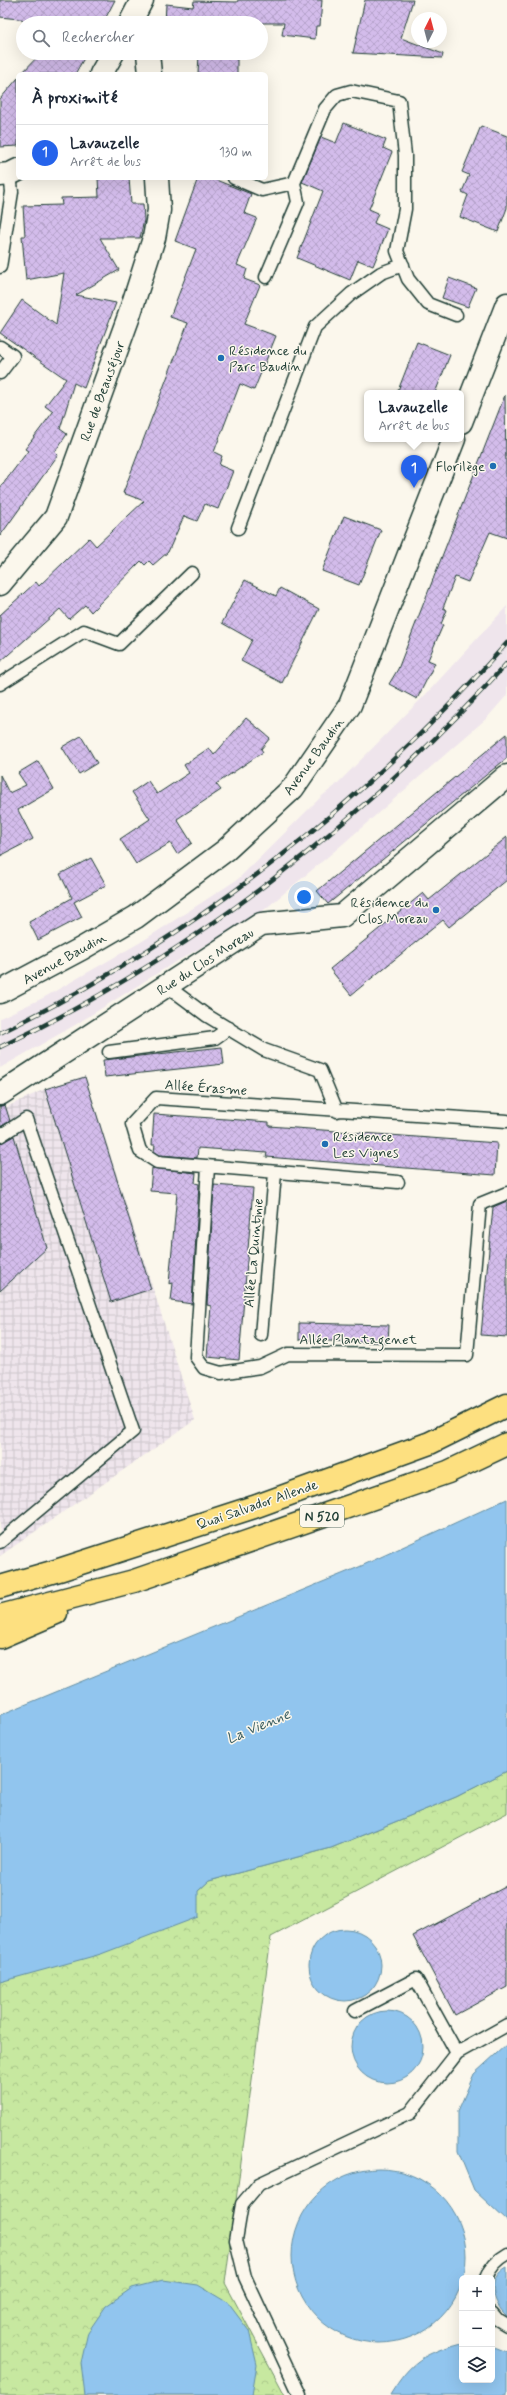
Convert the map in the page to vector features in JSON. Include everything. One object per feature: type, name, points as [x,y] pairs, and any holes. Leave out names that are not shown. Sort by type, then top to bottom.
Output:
[{"type":"main road","name":"Quai Salvador Allende","points":[[0,1587],[59,1570],[254,1506],[430,1443],[507,1405]]},
{"type":"main road","name":"N 520","points":[[0,1616],[134,1581],[448,1472],[507,1444]]},
{"type":"main road","points":[[0,1637],[134,1581]]},
{"type":"street","points":[[134,16],[142,0]]},
{"type":"street","points":[[103,72],[109,60]]},
{"type":"street","points":[[149,60],[150,72]]},
{"type":"street","name":"Rue de Beauséjour","points":[[0,584],[56,517],[129,316],[154,238],[159,210],[157,180]]},
{"type":"street","points":[[464,414],[507,304]]},
{"type":"street","name":"Avenue Baudin","points":[[0,992],[81,949],[136,917],[226,850],[293,788],[350,705],[453,442]]},
{"type":"street","name":"Rue du Clos Moreau","points":[[0,1094],[261,924],[342,916],[507,776]]},
{"type":"lane","points":[[266,277],[298,202],[294,183],[325,109],[337,95],[351,91],[399,101],[404,155],[405,209],[397,251],[408,279],[428,304],[456,315]]},
{"type":"lane","points":[[0,267],[12,192],[9,173]]},
{"type":"lane","points":[[239,180],[262,190],[294,183]]},
{"type":"lane","points":[[238,528],[315,327],[351,294],[381,273],[403,265]]},
{"type":"lane","points":[[0,347],[13,356],[0,373]]},
{"type":"lane","points":[[0,684],[84,631],[119,644],[192,574]]},
{"type":"lane","points":[[167,986],[264,1050],[320,1070],[337,1111]]},
{"type":"lane","points":[[109,1052],[215,1038],[229,1028]]},
{"type":"lane","name":"Allée Érasme","points":[[398,1182],[275,1173],[157,1162],[140,1150],[132,1124],[156,1098],[507,1121]]},
{"type":"lane","points":[[0,1136],[26,1119],[133,1431],[0,1542]]},
{"type":"lane","name":"Allée Plantagenet","points":[[208,1167],[196,1357],[204,1368],[221,1373],[260,1367],[288,1354],[467,1355],[480,1204],[507,1193]]},
{"type":"lane","name":"Allée La Quintinie","points":[[261,1335],[275,1173]]},
{"type":"lane","points":[[355,2011],[416,1979],[457,2053]]},
{"type":"lane","points":[[300,2395],[245,2277],[236,2240],[242,2204],[259,2184],[410,2112],[457,2053],[507,2025]]},
{"type":"lane","points":[[487,2275],[490,2268],[499,2258],[507,2254]]},
{"type":"lane","points":[[495,2317],[507,2325]]},
{"type":"shaded area","points":[[507,606],[507,695],[487,718],[337,849],[258,915],[172,964],[75,1025],[0,1068],[0,1018],[43,998],[141,942],[238,879],[322,796],[335,786],[428,692]]},
{"type":"shaded area","points":[[85,1076],[195,1420],[0,1556],[0,1110],[45,1089]]},
{"type":"green space","points":[[507,1771],[507,1813],[271,1937],[225,2283],[285,2395],[0,2395],[0,1980],[198,1891],[209,1881],[331,1848],[456,1797]]},
{"type":"water","name":"La Vienne","points":[[507,1499],[507,1771],[456,1797],[331,1848],[209,1881],[198,1891],[198,1917],[101,1954],[0,1982],[0,1715],[359,1567]]},
{"type":"water","points":[[345,1929],[365,1935],[375,1945],[381,1965],[375,1985],[365,1995],[345,2001],[325,1995],[315,1985],[309,1965],[315,1945],[325,1935]]},
{"type":"water","points":[[387,2011],[401,2014],[413,2021],[420,2033],[423,2047],[420,2061],[413,2073],[401,2080],[387,2083],[373,2080],[361,2073],[354,2061],[351,2047],[354,2033],[361,2021],[373,2014]]},
{"type":"water","points":[[507,2044],[507,2221],[474,2190],[458,2151],[458,2111],[474,2074]]},
{"type":"water","points":[[379,2169],[404,2173],[420,2179],[434,2189],[446,2201],[456,2215],[462,2231],[466,2256],[464,2275],[459,2275],[459,2289],[456,2297],[446,2311],[434,2323],[420,2333],[396,2341],[379,2343],[362,2341],[338,2333],[324,2323],[312,2311],[302,2297],[296,2281],[292,2256],[294,2239],[302,2215],[312,2201],[324,2189],[338,2179],[354,2173]]},
{"type":"water","points":[[507,2267],[507,2316],[502,2311],[495,2298],[495,2280],[500,2272]]},
{"type":"water","points":[[163,2280],[198,2285],[228,2303],[249,2331],[257,2365],[252,2395],[85,2395],[81,2363],[88,2332],[106,2306],[132,2288]]},
{"type":"water","points":[[459,2344],[459,2383],[495,2383],[495,2347],[507,2352],[507,2395],[390,2395],[412,2366],[428,2355]]},
{"type":"building","points":[[0,0],[115,0],[107,16],[16,16],[16,19],[0,17]]},
{"type":"building","points":[[238,0],[322,0],[320,26],[316,26],[315,39],[282,35],[284,23],[268,23],[268,16],[165,16],[166,4],[193,7],[194,1],[237,2]]},
{"type":"building","points":[[365,0],[413,0],[401,38],[411,42],[411,48],[427,48],[443,54],[442,58],[353,53]]},
{"type":"building","points":[[34,60],[83,60],[76,72],[23,72]]},
{"type":"building","points":[[199,60],[237,60],[237,72],[198,72]]},
{"type":"building","points":[[16,80],[16,146],[0,147],[0,99]]},
{"type":"building","points":[[344,123],[386,140],[383,148],[392,152],[369,209],[378,213],[374,223],[388,229],[373,266],[358,260],[350,280],[297,258],[323,191],[302,182],[321,137],[336,143]]},
{"type":"building","points":[[481,126],[507,136],[507,208],[498,232],[460,217],[468,195],[462,192],[469,175],[462,172]]},
{"type":"building","points":[[98,180],[129,180],[131,204],[143,204],[144,220],[140,238],[100,238],[119,270],[76,295],[116,303],[84,388],[74,383],[60,429],[67,434],[55,452],[58,455],[0,536],[0,488],[28,451],[25,449],[53,412],[45,406],[66,379],[0,333],[22,300],[56,325],[64,273],[26,280],[22,236],[25,236],[23,206],[62,205],[61,198],[99,197]]},
{"type":"building","name":"Résidence du Parc Baudin","points":[[197,180],[216,180],[251,194],[244,213],[257,218],[237,265],[247,269],[244,279],[260,285],[244,324],[276,336],[254,390],[240,384],[214,452],[222,456],[219,465],[233,471],[218,509],[205,504],[197,521],[184,516],[168,552],[153,565],[149,561],[145,565],[141,561],[91,612],[85,605],[69,619],[60,609],[0,662],[0,615],[36,582],[39,586],[89,538],[96,546],[144,501],[123,493],[188,323],[170,317],[196,249],[175,241]]},
{"type":"building","points":[[449,278],[476,288],[468,307],[442,298]]},
{"type":"building","points":[[417,342],[450,355],[436,390],[398,390]]},
{"type":"building","points":[[505,395],[507,538],[490,532],[468,582],[455,577],[443,608],[447,610],[441,624],[443,625],[428,660],[435,663],[417,699],[389,684],[398,669]]},
{"type":"building","points":[[344,516],[381,530],[359,585],[322,571]]},
{"type":"building","points":[[245,580],[276,596],[280,588],[319,609],[282,683],[241,661],[252,640],[222,623]]},
{"type":"building","points":[[246,718],[270,738],[261,749],[263,752],[216,784],[221,790],[177,819],[192,843],[177,854],[170,843],[136,864],[120,839],[150,819],[132,792],[148,781],[157,794],[189,773],[184,765],[209,748],[214,755]]},
{"type":"building","points":[[507,734],[507,758],[328,904],[317,891]]},
{"type":"building","points":[[81,736],[97,763],[79,774],[62,747]]},
{"type":"building","points":[[38,761],[54,789],[18,810],[33,839],[0,856],[0,775],[9,793],[26,785],[18,773]]},
{"type":"building","name":"Résidence du Clos Moreau","points":[[507,837],[507,880],[449,927],[443,920],[351,995],[330,969],[423,893],[429,900]]},
{"type":"building","points":[[91,858],[106,885],[74,902],[82,917],[38,940],[29,922],[72,898],[60,874]]},
{"type":"building","points":[[222,1047],[224,1064],[105,1077],[103,1060]]},
{"type":"building","points":[[85,1077],[151,1289],[111,1302],[45,1089]]},
{"type":"building","points":[[5,1105],[10,1121],[0,1127],[0,1106]]},
{"type":"building","name":"Résidence Les Vignes","points":[[154,1114],[269,1122],[269,1126],[497,1143],[495,1175],[266,1157],[267,1153],[198,1148],[197,1158],[160,1155],[154,1151],[155,1145],[152,1145]]},
{"type":"building","points":[[14,1136],[47,1248],[0,1291],[0,1143]]},
{"type":"building","points":[[152,1168],[196,1173],[195,1183],[199,1184],[192,1304],[171,1301],[173,1283],[169,1284],[177,1193],[150,1191]]},
{"type":"building","points":[[214,1185],[253,1188],[239,1360],[207,1357],[211,1306],[207,1305]]},
{"type":"building","points":[[507,1201],[507,1337],[481,1335],[493,1207]]},
{"type":"building","points":[[299,1323],[389,1325],[388,1343],[299,1340]]},
{"type":"building","points":[[507,1886],[507,1987],[455,2015],[413,1936]]},
{"type":"railway","points":[[0,1033],[71,996],[140,955],[207,910],[272,863],[335,812],[395,758],[452,702],[507,643]]},
{"type":"railway","points":[[0,1047],[70,1011],[139,971],[207,927],[272,880],[335,829],[396,776],[453,720],[507,663]]},
{"type":"place","name":"Résidence du Parc Baudin","points":[[221,358]]},
{"type":"place","name":"Florilège","points":[[493,466]]},
{"type":"place","name":"Lavauzelle","points":[[414,488]]},
{"type":"place","name":"Résidence du Clos Moreau","points":[[436,910]]},
{"type":"place","name":"Résidence Les Vignes","points":[[325,1144]]}]
